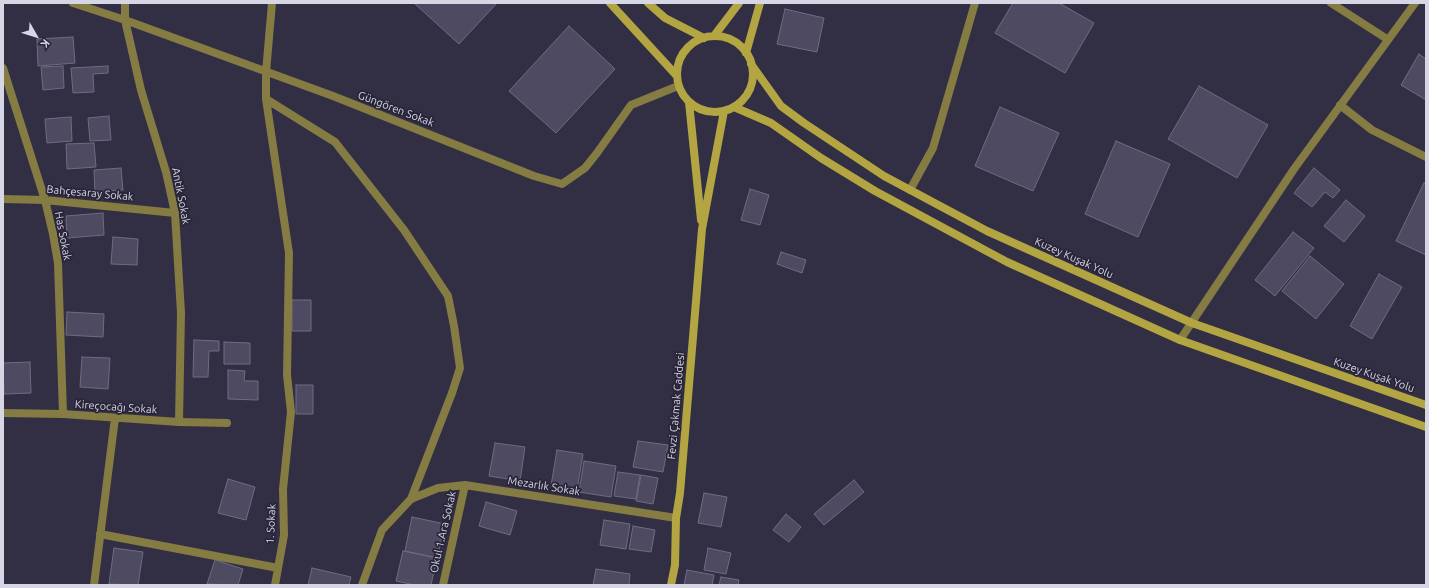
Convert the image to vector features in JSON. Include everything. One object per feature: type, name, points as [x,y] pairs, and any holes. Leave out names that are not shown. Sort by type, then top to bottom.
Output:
[{"type":"main road","points":[[610,3],[676,76]]},
{"type":"main road","points":[[648,3],[665,18],[704,38]]},
{"type":"main road","points":[[714,36],[738,3]]},
{"type":"main road","points":[[746,53],[760,3]]},
{"type":"main road","points":[[714,36],[732,41],[746,53],[751,64],[752,76],[750,88],[743,99],[734,107],[724,111],[705,111],[689,102],[678,86],[676,76],[680,60],[689,46],[704,38],[714,36]]},
{"type":"main road","name":"Kuzey Kuşak Yolu","points":[[751,64],[781,106],[884,176],[987,231],[1192,322],[1426,405]]},
{"type":"main road","points":[[689,102],[702,229]]},
{"type":"main road","points":[[734,107],[770,123],[875,191],[1007,262],[1180,340],[1426,427]]},
{"type":"main road","points":[[702,229],[724,111]]},
{"type":"main road","name":"Fevzi Çakmak Caddesi","points":[[671,585],[675,565],[676,518],[680,493],[702,229]]},
{"type":"street","name":"Güngören Sokak","points":[[73,3],[125,20],[266,72],[419,129],[534,176],[562,184],[572,178],[589,163],[631,105],[678,86]]},
{"type":"street","name":"Antik Sokak","points":[[125,3],[125,20],[141,90],[166,172],[175,213],[181,312],[179,422]]},
{"type":"street","name":"1. Sokak","points":[[272,3],[266,72],[266,99],[289,253],[287,375],[291,412],[284,465],[284,535],[275,585]]},
{"type":"street","points":[[910,190],[933,148],[975,3]]},
{"type":"street","points":[[1331,3],[1387,39]]},
{"type":"street","points":[[1180,340],[1294,169],[1387,39],[1415,3]]},
{"type":"street","name":"Has Sokak","points":[[3,68],[45,200],[58,263],[63,414]]},
{"type":"street","points":[[266,99],[335,142],[404,230],[448,296],[454,326],[460,368],[452,393],[411,499],[382,530],[362,585]]},
{"type":"street","points":[[1340,106],[1372,130],[1426,157]]},
{"type":"street","name":"Bahçesaray Sokak","points":[[3,199],[45,200],[175,213]]},
{"type":"street","name":"Kireçocağı Sokak","points":[[3,413],[63,414],[179,422],[227,423]]},
{"type":"street","points":[[94,585],[114,418]]},
{"type":"street","name":"Mezarlık Sokak","points":[[411,499],[438,488],[465,484],[676,518]]},
{"type":"street","name":"Okul 1.Ara Sokak","points":[[442,585],[465,484]]},
{"type":"street","points":[[100,534],[278,568]]},
{"type":"building","points":[[414,3],[497,3],[459,44]]},
{"type":"building","points":[[1013,3],[1059,3],[1094,23],[1065,73],[995,33]]},
{"type":"building","points":[[785,9],[824,18],[817,52],[777,44]]},
{"type":"building","points":[[569,26],[615,69],[556,133],[509,91]]},
{"type":"building","points":[[73,37],[75,63],[38,66],[37,39]]},
{"type":"building","points":[[1419,54],[1426,59],[1426,100],[1401,85]]},
{"type":"building","points":[[63,66],[64,88],[43,90],[41,67]]},
{"type":"building","points":[[108,66],[108,73],[93,74],[94,92],[73,93],[71,68]]},
{"type":"building","points":[[1199,86],[1268,125],[1237,178],[1168,139]]},
{"type":"building","points":[[1000,107],[1059,133],[1033,191],[975,166]]},
{"type":"building","points":[[109,116],[111,140],[90,141],[88,118]]},
{"type":"building","points":[[71,117],[72,141],[47,143],[45,119]]},
{"type":"building","points":[[1116,141],[1170,164],[1138,237],[1085,214]]},
{"type":"building","points":[[94,143],[96,167],[67,169],[66,144]]},
{"type":"building","points":[[121,168],[123,190],[95,192],[94,170]]},
{"type":"building","points":[[1314,168],[1340,190],[1333,198],[1325,192],[1312,207],[1294,193]]},
{"type":"building","points":[[1424,183],[1426,184],[1426,255],[1396,241]]},
{"type":"building","points":[[750,189],[769,195],[760,225],[741,220]]},
{"type":"building","points":[[1346,200],[1365,216],[1344,242],[1324,226]]},
{"type":"building","points":[[103,213],[104,235],[67,238],[66,216]]},
{"type":"building","points":[[1293,232],[1314,248],[1275,296],[1255,280]]},
{"type":"building","points":[[113,237],[138,239],[137,265],[111,264]]},
{"type":"building","points":[[781,252],[806,260],[802,273],[777,264]]},
{"type":"building","points":[[1310,256],[1344,284],[1316,319],[1282,291]]},
{"type":"building","points":[[1379,274],[1402,287],[1372,339],[1350,326]]},
{"type":"building","points":[[292,300],[311,300],[311,331],[292,331]]},
{"type":"building","points":[[67,312],[104,314],[103,337],[66,335]]},
{"type":"building","points":[[194,340],[219,341],[219,351],[209,351],[208,377],[193,377]]},
{"type":"building","points":[[224,342],[250,343],[250,364],[224,364]]},
{"type":"building","points":[[82,357],[110,358],[108,389],[80,387]]},
{"type":"building","points":[[30,362],[31,393],[4,394],[3,363]]},
{"type":"building","points":[[228,370],[245,371],[244,381],[258,381],[258,400],[228,399]]},
{"type":"building","points":[[296,385],[313,385],[313,414],[296,414]]},
{"type":"building","points":[[638,441],[668,445],[663,472],[633,467]]},
{"type":"building","points":[[495,443],[525,447],[520,481],[489,476]]},
{"type":"building","points":[[557,450],[583,454],[577,490],[551,486]]},
{"type":"building","points":[[584,461],[616,466],[611,497],[579,492]]},
{"type":"building","points":[[618,472],[640,475],[636,499],[614,496]]},
{"type":"building","points":[[641,475],[658,478],[653,504],[636,501]]},
{"type":"building","points":[[228,479],[255,487],[246,520],[218,513]]},
{"type":"building","points":[[854,480],[864,492],[824,525],[814,514]]},
{"type":"building","points":[[704,493],[727,497],[721,527],[698,523]]},
{"type":"building","points":[[486,502],[517,511],[510,535],[479,526]]},
{"type":"building","points":[[786,514],[801,527],[789,542],[773,530]]},
{"type":"building","points":[[412,517],[445,524],[437,558],[405,551]]},
{"type":"building","points":[[604,520],[630,524],[626,549],[600,545]]},
{"type":"building","points":[[633,526],[655,530],[651,552],[629,549]]},
{"type":"building","points":[[114,548],[143,552],[138,585],[109,584]]},
{"type":"building","points":[[708,548],[731,553],[726,574],[704,570]]},
{"type":"building","points":[[403,551],[437,558],[431,585],[415,585],[396,581]]},
{"type":"building","points":[[215,560],[243,569],[238,585],[207,584]]},
{"type":"building","points":[[312,568],[351,577],[349,585],[308,585]]},
{"type":"building","points":[[596,569],[630,574],[629,585],[593,585]]},
{"type":"building","points":[[687,570],[714,575],[712,585],[684,585]]},
{"type":"building","points":[[721,577],[739,580],[738,585],[719,585]]}]
